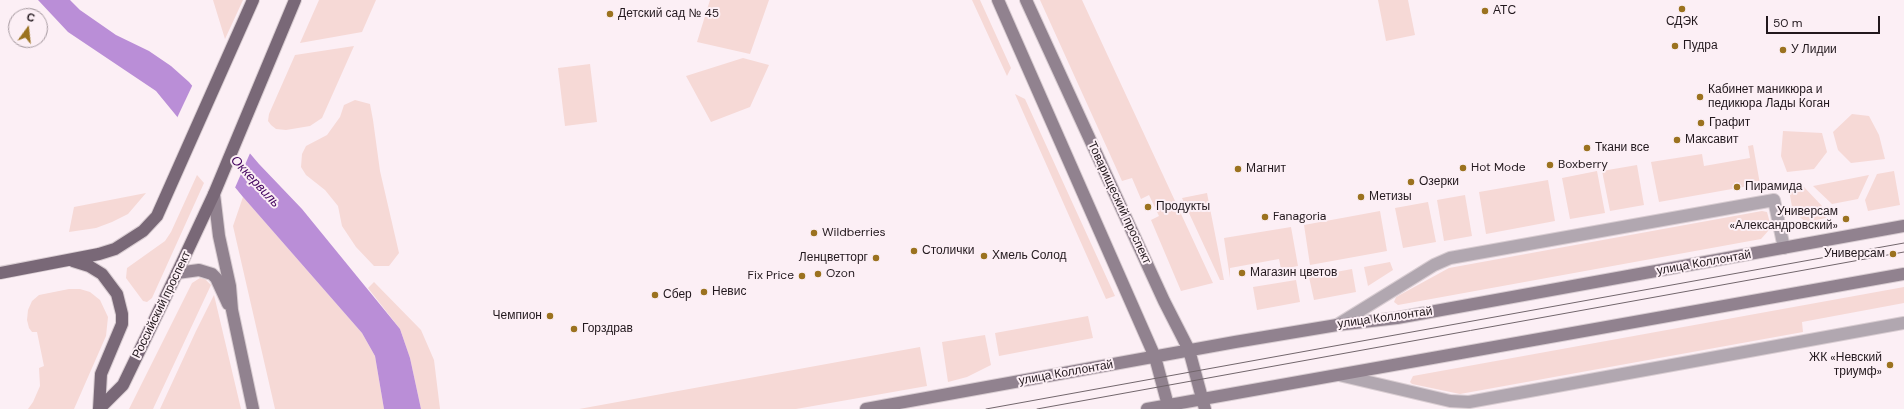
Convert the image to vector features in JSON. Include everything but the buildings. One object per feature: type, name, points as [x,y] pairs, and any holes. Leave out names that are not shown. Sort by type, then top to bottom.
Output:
[{"type":"main road","points":[[0,273],[73,261],[115,249],[143,231],[157,216],[253,0]]},
{"type":"main road","name":"Российский проспект","points":[[99,409],[123,384],[177,273],[214,194],[244,118],[295,0]]},
{"type":"main road","points":[[998,0],[1155,356],[1169,407]]},
{"type":"main road","name":"Товарищеский проспект","points":[[1026,0],[1164,301],[1189,350],[1204,404]]},
{"type":"main road","points":[[214,194],[219,236],[230,286],[232,310],[253,409]]},
{"type":"main road","name":"улица Коллонтай","points":[[866,409],[1189,350],[1337,325],[1397,318],[1904,226]]},
{"type":"main road","points":[[73,261],[89,266],[102,274],[117,294],[122,314],[122,324],[101,374],[99,409]]},
{"type":"main road","points":[[177,273],[199,270],[212,274],[216,278],[232,310]]},
{"type":"main road","points":[[1147,409],[1204,404],[1339,375],[1904,274]]},
{"type":"street","points":[[1337,325],[1434,265],[1450,258],[1774,200],[1784,248]]},
{"type":"street","points":[[1339,375],[1450,401],[1469,402],[1904,323]]},
{"type":"shaded area","points":[[213,0],[243,0],[225,39]]},
{"type":"shaded area","points":[[319,0],[376,0],[362,32],[300,43]]},
{"type":"shaded area","points":[[710,0],[769,0],[750,54],[697,42]]},
{"type":"shaded area","points":[[972,0],[980,0],[1011,68],[1007,76]]},
{"type":"shaded area","points":[[1040,0],[1082,0],[1213,283],[1181,291],[1151,220],[1159,216],[1149,195],[1141,199],[1132,178],[1122,181]]},
{"type":"shaded area","points":[[1378,0],[1408,0],[1415,35],[1386,41]]},
{"type":"shaded area","points":[[354,46],[322,118],[310,126],[286,130],[276,129],[271,125],[268,121],[269,114],[295,55]]},
{"type":"shaded area","points":[[743,58],[769,65],[750,107],[711,122],[686,76]]},
{"type":"shaded area","points":[[590,64],[597,122],[565,126],[558,68]]},
{"type":"shaded area","points":[[1015,94],[1025,99],[1115,296],[1106,299]]},
{"type":"shaded area","points":[[355,100],[370,104],[380,171],[399,253],[389,266],[374,266],[356,247],[342,226],[338,206],[325,190],[306,175],[301,167],[302,154],[306,146],[327,135],[340,117],[344,105]]},
{"type":"shaded area","points":[[1852,114],[1869,116],[1879,135],[1885,159],[1851,163],[1838,150],[1833,132]]},
{"type":"shaded area","points":[[1783,131],[1822,133],[1827,152],[1814,169],[1787,172],[1781,156]]},
{"type":"shaded area","points":[[1753,145],[1760,184],[1659,202],[1651,162],[1702,154],[1704,166],[1750,158],[1748,146]]},
{"type":"shaded area","points":[[1637,165],[1644,205],[1610,211],[1602,171]]},
{"type":"shaded area","points":[[1597,171],[1605,213],[1570,219],[1562,178]]},
{"type":"shaded area","points":[[1894,171],[1900,205],[1868,211],[1865,200],[1877,174]]},
{"type":"shaded area","points":[[197,175],[204,183],[152,298],[147,302],[143,301],[126,278],[127,268],[165,241],[171,232]]},
{"type":"shaded area","points":[[1869,175],[1858,199],[1832,204],[1813,186]]},
{"type":"shaded area","points":[[1548,180],[1555,221],[1486,234],[1479,192]]},
{"type":"shaded area","points":[[1804,187],[1822,206],[1826,218],[1806,222],[1793,212],[1789,190]]},
{"type":"shaded area","points":[[146,193],[128,214],[96,228],[69,232],[74,207]]},
{"type":"shaded area","points":[[1207,193],[1224,280],[1220,280],[1182,198]]},
{"type":"shaded area","points":[[1465,195],[1472,236],[1444,241],[1437,200]]},
{"type":"shaded area","points":[[243,197],[362,333],[375,356],[384,409],[275,409],[233,226]]},
{"type":"shaded area","points":[[1428,202],[1436,242],[1403,248],[1395,208]]},
{"type":"shaded area","points":[[1380,211],[1387,251],[1310,265],[1304,225]]},
{"type":"shaded area","points":[[1762,211],[1767,212],[1770,223],[1769,230],[1761,239],[1398,305],[1394,302],[1396,297],[1449,268]]},
{"type":"shaded area","points":[[1291,227],[1298,266],[1281,269],[1279,259],[1230,268],[1230,278],[1224,238]]},
{"type":"shaded area","points":[[1390,262],[1393,270],[1368,286],[1364,267]]},
{"type":"shaded area","points":[[1352,269],[1356,292],[1314,300],[1309,277]]},
{"type":"shaded area","points":[[200,278],[205,279],[211,285],[153,409],[129,409],[192,283]]},
{"type":"shaded area","points":[[1296,280],[1300,302],[1257,310],[1253,287]]},
{"type":"shaded area","points":[[374,282],[421,330],[434,360],[440,409],[421,409],[410,358],[400,329],[368,288]]},
{"type":"shaded area","points":[[1904,287],[1904,303],[1802,322],[1803,332],[1460,394],[1412,384],[1410,382],[1413,376]]},
{"type":"shaded area","points":[[69,289],[80,289],[90,292],[100,300],[108,317],[106,336],[74,409],[28,409],[40,386],[39,368],[44,366],[37,332],[32,332],[29,328],[27,320],[28,310],[32,301],[39,295]]},
{"type":"shaded area","points":[[214,295],[241,409],[160,409],[196,331]]},
{"type":"shaded area","points":[[1088,316],[1093,338],[999,356],[995,333]]},
{"type":"shaded area","points":[[985,335],[991,365],[967,377],[948,382],[942,342]]},
{"type":"shaded area","points":[[920,347],[927,386],[796,409],[579,409]]},
{"type":"water","name":"Оккервиль","points":[[38,0],[70,0],[80,10],[116,35],[149,51],[171,66],[189,82],[259,164],[302,209],[400,329],[410,358],[421,409],[384,409],[375,356],[362,333],[243,197],[156,91],[68,32],[48,11],[48,8],[46,8]]},
{"type":"pier","points":[[193,84],[251,151],[234,190],[177,118]]},
{"type":"tram line","points":[[986,409],[1904,243]]},
{"type":"tram line","points":[[1037,409],[1904,252]]},
{"type":"place","name":"СДЭК","points":[[1682,9]]},
{"type":"place","name":"АТС","points":[[1485,11]]},
{"type":"place","name":"Детский сад № 45","points":[[610,14]]},
{"type":"place","name":"Пудра","points":[[1675,46]]},
{"type":"place","name":"У Лидии","points":[[1783,50]]},
{"type":"place","name":"Кабинет маникюра и педикюра Лады Коган","points":[[1700,97]]},
{"type":"place","name":"Графит","points":[[1701,123]]},
{"type":"place","name":"Максавит","points":[[1677,140]]},
{"type":"place","name":"Ткани все","points":[[1587,148]]},
{"type":"place","name":"Boxberry","points":[[1550,165]]},
{"type":"place","name":"Hot Mode","points":[[1463,168]]},
{"type":"place","name":"Магнит","points":[[1238,169]]},
{"type":"place","name":"Озерки","points":[[1411,182]]},
{"type":"place","name":"Пирамида","points":[[1737,187]]},
{"type":"place","name":"Метизы","points":[[1361,197]]},
{"type":"place","name":"Продукты","points":[[1148,207]]},
{"type":"place","name":"Fanagoria","points":[[1265,217]]},
{"type":"place","name":"Универсам «Александровский»","points":[[1846,219]]},
{"type":"place","name":"Wildberries","points":[[814,233]]},
{"type":"place","name":"Столички","points":[[914,251]]},
{"type":"place","name":"Универсам","points":[[1893,254]]},
{"type":"place","name":"Хмель Солод","points":[[984,256]]},
{"type":"place","name":"Ленцветторг","points":[[876,258]]},
{"type":"place","name":"Магазин цветов","points":[[1242,273]]},
{"type":"place","name":"Ozon","points":[[818,274]]},
{"type":"place","name":"Fix Price","points":[[802,276]]},
{"type":"place","name":"Невис","points":[[704,292]]},
{"type":"place","name":"Сбер","points":[[655,295]]},
{"type":"place","name":"Чемпион","points":[[550,316]]},
{"type":"place","name":"Горздрав","points":[[574,329]]},
{"type":"place","name":"ЖК «Невский триумф»","points":[[1890,365]]}]
